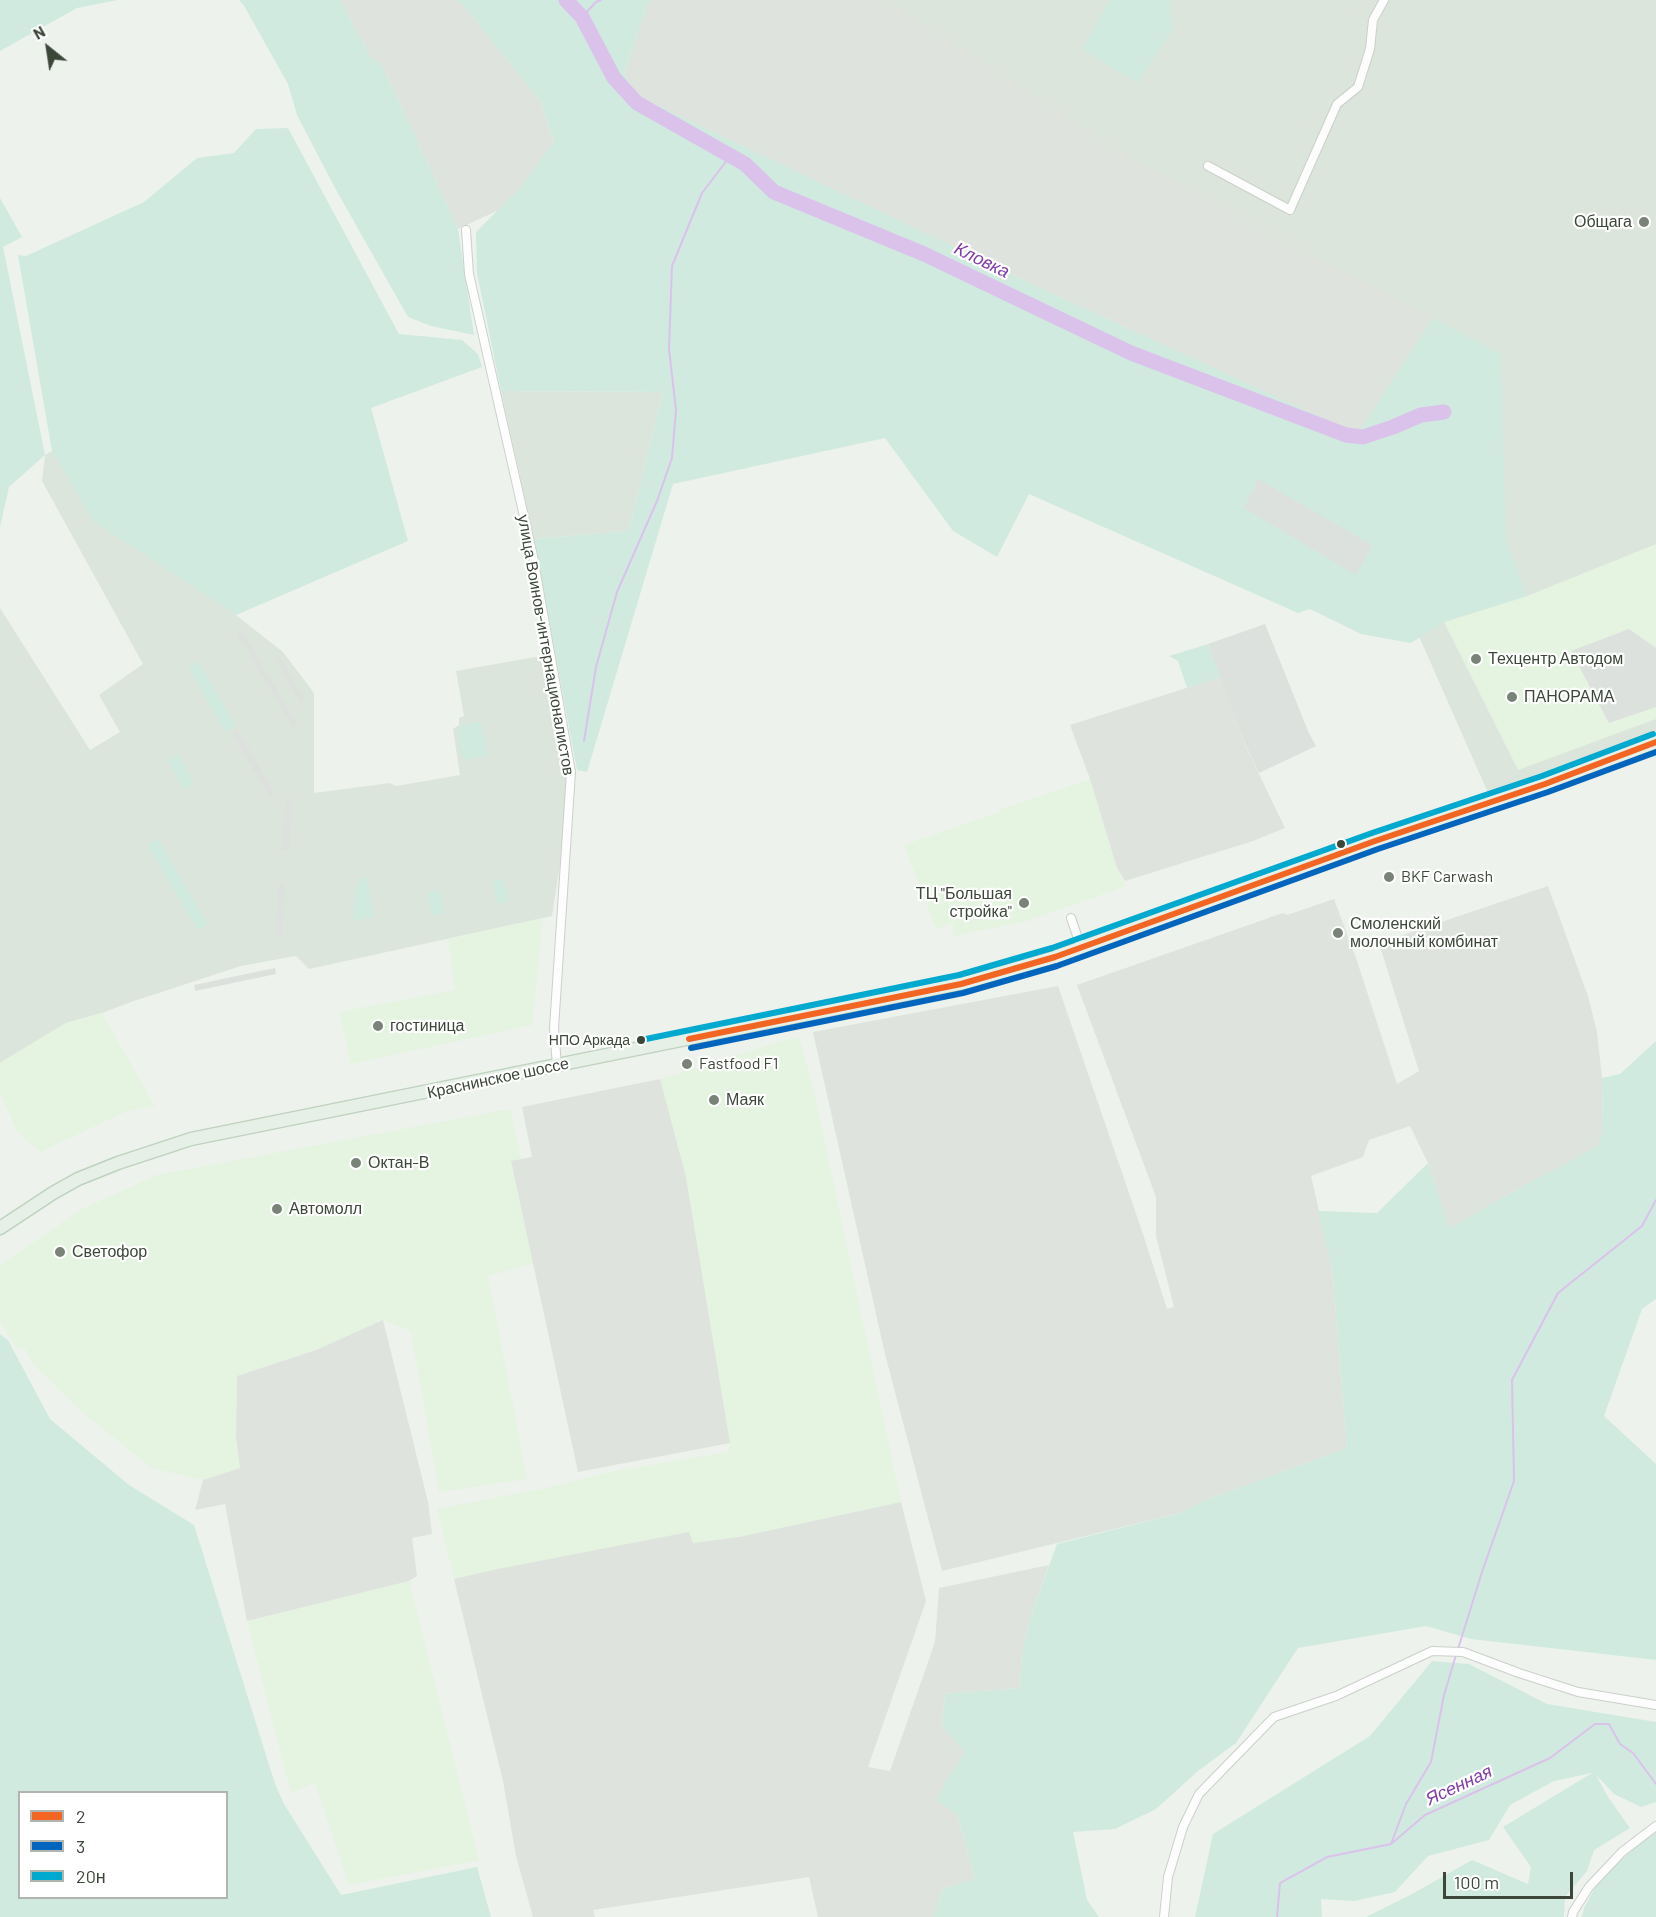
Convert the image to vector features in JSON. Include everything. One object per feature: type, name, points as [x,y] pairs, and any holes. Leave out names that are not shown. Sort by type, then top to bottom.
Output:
[{"type":"main road","name":"Краснинское шоссе","points":[[0,1228],[33,1205],[78,1179],[117,1162],[191,1139],[961,984],[1081,947],[1656,742]]},
{"type":"street","points":[[1208,166],[1290,210],[1337,105],[1358,87],[1370,49],[1373,20],[1384,0]]},
{"type":"street","name":"улица Воинов-интернационалистов","points":[[466,230],[469,274],[533,556],[572,772],[554,1028],[556,1066]]},
{"type":"street","points":[[1071,918],[1081,947]]},
{"type":"street","points":[[1164,1917],[1168,1877],[1183,1827],[1199,1794],[1274,1717],[1336,1696],[1432,1651],[1463,1652],[1578,1692],[1656,1705]]},
{"type":"street","points":[[1572,1917],[1589,1887],[1622,1852],[1656,1826]]},
{"type":"shaded area","points":[[0,0],[118,0],[77,8],[0,51]]},
{"type":"shaded area","points":[[239,0],[340,0],[371,58],[381,63],[458,229],[474,335],[431,326],[408,317],[335,188],[297,115],[288,84]]},
{"type":"shaded area","points":[[340,0],[456,0],[463,5],[541,102],[554,142],[501,209],[458,229],[381,63],[371,58]]},
{"type":"shaded area","points":[[456,0],[649,0],[624,74],[640,97],[1060,297],[1357,434],[1433,318],[1501,354],[1506,541],[1527,596],[1444,622],[1411,643],[1361,634],[1310,609],[1298,613],[1029,494],[997,557],[953,531],[885,438],[673,484],[587,772],[577,770],[534,539],[629,531],[663,392],[501,391],[477,273],[476,232],[518,190],[554,142],[541,102],[463,5]]},
{"type":"shaded area","name":"Кловка","points":[[641,0],[1656,0],[1656,736],[1565,769],[1492,802],[1347,473]]},
{"type":"shaded area","points":[[649,0],[887,0],[1135,160],[1433,318],[1357,434],[1060,297],[639,97],[624,74]]},
{"type":"shaded area","points":[[1110,0],[1171,0],[1173,29],[1137,83],[1082,49]]},
{"type":"shaded area","points":[[288,128],[399,334],[462,340],[478,354],[482,367],[371,408],[408,541],[236,615],[93,521],[52,451],[18,255],[26,256],[144,202],[197,158],[234,153],[256,129]]},
{"type":"shaded area","points":[[0,198],[22,237],[3,247],[45,455],[9,487],[0,527]]},
{"type":"shaded area","points":[[501,391],[663,392],[629,531],[534,539]]},
{"type":"shaded area","points":[[52,451],[94,521],[236,615],[283,652],[314,693],[314,793],[390,783],[396,786],[460,775],[453,729],[459,725],[459,718],[464,716],[456,671],[541,656],[567,772],[565,831],[552,916],[309,969],[296,956],[241,966],[66,1023],[0,1063],[0,608],[90,750],[120,732],[99,695],[143,664],[42,481],[45,455]]},
{"type":"shaded area","points":[[1258,479],[1372,545],[1356,575],[1244,508]]},
{"type":"shaded area","points":[[1656,544],[1656,719],[1518,770],[1444,622],[1527,596]]},
{"type":"shaded area","points":[[1265,624],[1316,746],[1259,773],[1246,746],[1208,644]]},
{"type":"shaded area","points":[[1629,629],[1656,648],[1656,707],[1609,723],[1571,651]]},
{"type":"shaded area","points":[[242,631],[298,725],[293,728],[237,634]]},
{"type":"shaded area","points":[[1208,644],[1221,677],[1187,688],[1178,661],[1169,656]]},
{"type":"shaded area","points":[[279,656],[305,699],[300,702],[275,659]]},
{"type":"shaded area","points":[[198,661],[236,726],[225,732],[188,667]]},
{"type":"shaded area","points":[[1221,677],[1246,747],[1285,828],[1253,841],[1125,881],[1117,868],[1090,779],[1070,725]]},
{"type":"shaded area","points":[[478,722],[482,726],[488,753],[486,756],[466,760],[462,757],[457,730],[462,725]]},
{"type":"shaded area","points":[[238,729],[275,794],[269,797],[232,733]]},
{"type":"shaded area","points":[[178,754],[194,783],[184,789],[167,760]]},
{"type":"shaded area","points":[[1090,779],[1117,868],[1126,886],[1027,921],[954,936],[953,923],[936,929],[904,845]]},
{"type":"shaded area","points":[[286,798],[293,799],[289,850],[281,850]]},
{"type":"shaded area","points":[[158,839],[208,924],[198,930],[147,845]]},
{"type":"shaded area","points":[[367,877],[374,917],[353,921],[355,891],[360,879]]},
{"type":"shaded area","points":[[503,879],[509,902],[498,904],[492,881]]},
{"type":"shaded area","points":[[279,884],[286,884],[282,936],[275,935]]},
{"type":"shaded area","points":[[1548,886],[1588,996],[1597,1032],[1602,1078],[1603,1128],[1598,1146],[1505,1196],[1449,1230],[1428,1163],[1410,1126],[1369,1140],[1363,1157],[1311,1176],[1332,1267],[1347,1448],[1203,1501],[1180,1513],[942,1571],[885,1354],[813,1032],[1058,986],[1167,1309],[1174,1307],[1156,1236],[1156,1197],[1077,985],[1283,913],[1287,915],[1334,899],[1397,1084],[1419,1071],[1379,943]]},
{"type":"shaded area","points":[[440,890],[445,913],[432,916],[427,893]]},
{"type":"shaded area","points":[[543,918],[532,1025],[351,1064],[339,1012],[455,990],[448,939]]},
{"type":"shaded area","points":[[275,968],[276,974],[195,991],[194,985]]},
{"type":"shaded area","points":[[102,1013],[155,1106],[127,1111],[40,1152],[17,1131],[0,1093],[0,1063],[66,1023]]},
{"type":"shaded area","points":[[792,1038],[799,1038],[813,1087],[901,1502],[739,1537],[693,1543],[689,1532],[454,1579],[437,1509],[546,1488],[609,1472],[728,1452],[730,1443],[686,1177],[660,1079]]},
{"type":"shaded area","points":[[1656,1041],[1656,1299],[1642,1309],[1604,1416],[1656,1464],[1656,1660],[1471,1639],[1426,1626],[1298,1648],[1236,1743],[1198,1771],[1156,1809],[1115,1829],[1073,1832],[1087,1900],[1099,1917],[933,1917],[943,1889],[975,1879],[957,1814],[937,1801],[945,1782],[965,1752],[942,1726],[945,1694],[1020,1688],[1022,1654],[1030,1618],[1057,1544],[1180,1513],[1203,1501],[1347,1448],[1332,1267],[1318,1211],[1377,1213],[1428,1163],[1449,1229],[1598,1146],[1603,1128],[1602,1078],[1620,1074]]},
{"type":"shaded area","points":[[660,1079],[686,1177],[730,1443],[578,1472],[511,1161],[532,1157],[522,1107]]},
{"type":"shaded area","points":[[510,1109],[521,1159],[511,1162],[533,1263],[488,1276],[527,1479],[439,1492],[411,1331],[383,1320],[316,1350],[237,1376],[236,1436],[240,1468],[203,1480],[152,1468],[83,1413],[34,1365],[25,1349],[15,1347],[0,1321],[0,1265],[82,1209],[157,1175]]},
{"type":"shaded area","points":[[383,1320],[428,1502],[432,1534],[412,1538],[417,1576],[409,1581],[247,1621],[225,1504],[195,1510],[203,1480],[240,1468],[236,1436],[237,1376],[316,1350]]},
{"type":"shaded area","points":[[0,1334],[8,1340],[50,1419],[129,1485],[194,1525],[275,1784],[284,1804],[341,1895],[477,1867],[491,1917],[0,1917]]},
{"type":"shaded area","points":[[901,1502],[926,1601],[868,1767],[890,1771],[935,1642],[939,1588],[1049,1565],[1030,1618],[1022,1654],[1020,1688],[945,1694],[942,1726],[966,1752],[945,1782],[957,1814],[975,1879],[943,1889],[933,1917],[818,1917],[809,1877],[593,1910],[595,1917],[533,1917],[516,1856],[503,1781],[454,1579],[689,1532],[693,1543],[739,1537]]},
{"type":"shaded area","points":[[409,1581],[479,1860],[349,1885],[315,1783],[291,1793],[247,1621]]},
{"type":"shaded area","points":[[1432,1661],[1469,1664],[1547,1704],[1656,1722],[1656,1802],[1641,1807],[1614,1794],[1596,1775],[1630,1828],[1594,1850],[1587,1871],[1565,1897],[1564,1917],[1366,1917],[1472,1860],[1528,1884],[1531,1867],[1503,1827],[1592,1773],[1554,1781],[1510,1805],[1489,1840],[1428,1856],[1395,1892],[1354,1901],[1321,1899],[1322,1917],[1195,1917],[1213,1834],[1370,1736]]},
{"type":"shaded area","points":[[1656,1832],[1656,1917],[1582,1917],[1584,1908],[1598,1882],[1645,1838]]},
{"type":"waterway","name":"Кловка","points":[[566,0],[582,17],[614,78],[637,103],[745,164],[774,192],[924,254],[1131,353],[1346,435],[1363,437],[1421,415],[1444,412]]},
{"type":"waterway","points":[[582,17],[596,2],[601,0]]},
{"type":"waterway","points":[[584,741],[596,667],[617,592],[657,501],[672,458],[676,410],[669,349],[672,266],[702,193],[731,155]]},
{"type":"waterway","points":[[1458,1649],[1514,1481],[1512,1380],[1558,1293],[1642,1226],[1656,1200]]},
{"type":"waterway","points":[[1391,1844],[1406,1804],[1431,1762],[1444,1695],[1456,1655]]},
{"type":"waterway","name":"Ясенная","points":[[1277,1917],[1280,1883],[1327,1857],[1391,1844],[1425,1815],[1550,1758],[1595,1724],[1609,1724],[1620,1744],[1633,1753],[1656,1784]]},
{"type":"transit line","name":"20н","points":[[641,1040],[959,975],[1052,948],[1372,833],[1542,776],[1653,734]]},
{"type":"transit line","name":"2","points":[[689,1039],[961,984],[1055,957],[1375,841],[1545,784],[1656,742]]},
{"type":"transit line","name":"3","points":[[691,1048],[963,993],[1057,966],[1378,849],[1548,792],[1656,752]]},
{"type":"place","name":"Общага","points":[[1644,222]]},
{"type":"place","name":"Техцентр Автодом","points":[[1476,659]]},
{"type":"place","name":"ПАНОРАМА","points":[[1512,697]]},
{"type":"place","name":"BKF Carwash","points":[[1389,877]]},
{"type":"place","name":"ТЦ \"Большая стройка\"","points":[[1024,903]]},
{"type":"place","name":"Смоленский молочный комбинат","points":[[1338,933]]},
{"type":"place","name":"гостиница","points":[[378,1026]]},
{"type":"place","name":"НПО Аркада","points":[[641,1040]]},
{"type":"place","name":"Fastfood F1","points":[[687,1064]]},
{"type":"place","name":"Маяк","points":[[714,1100]]},
{"type":"place","name":"Октан-В","points":[[356,1163]]},
{"type":"place","name":"Автомолл","points":[[277,1209]]},
{"type":"place","name":"Светофор","points":[[60,1252]]}]
